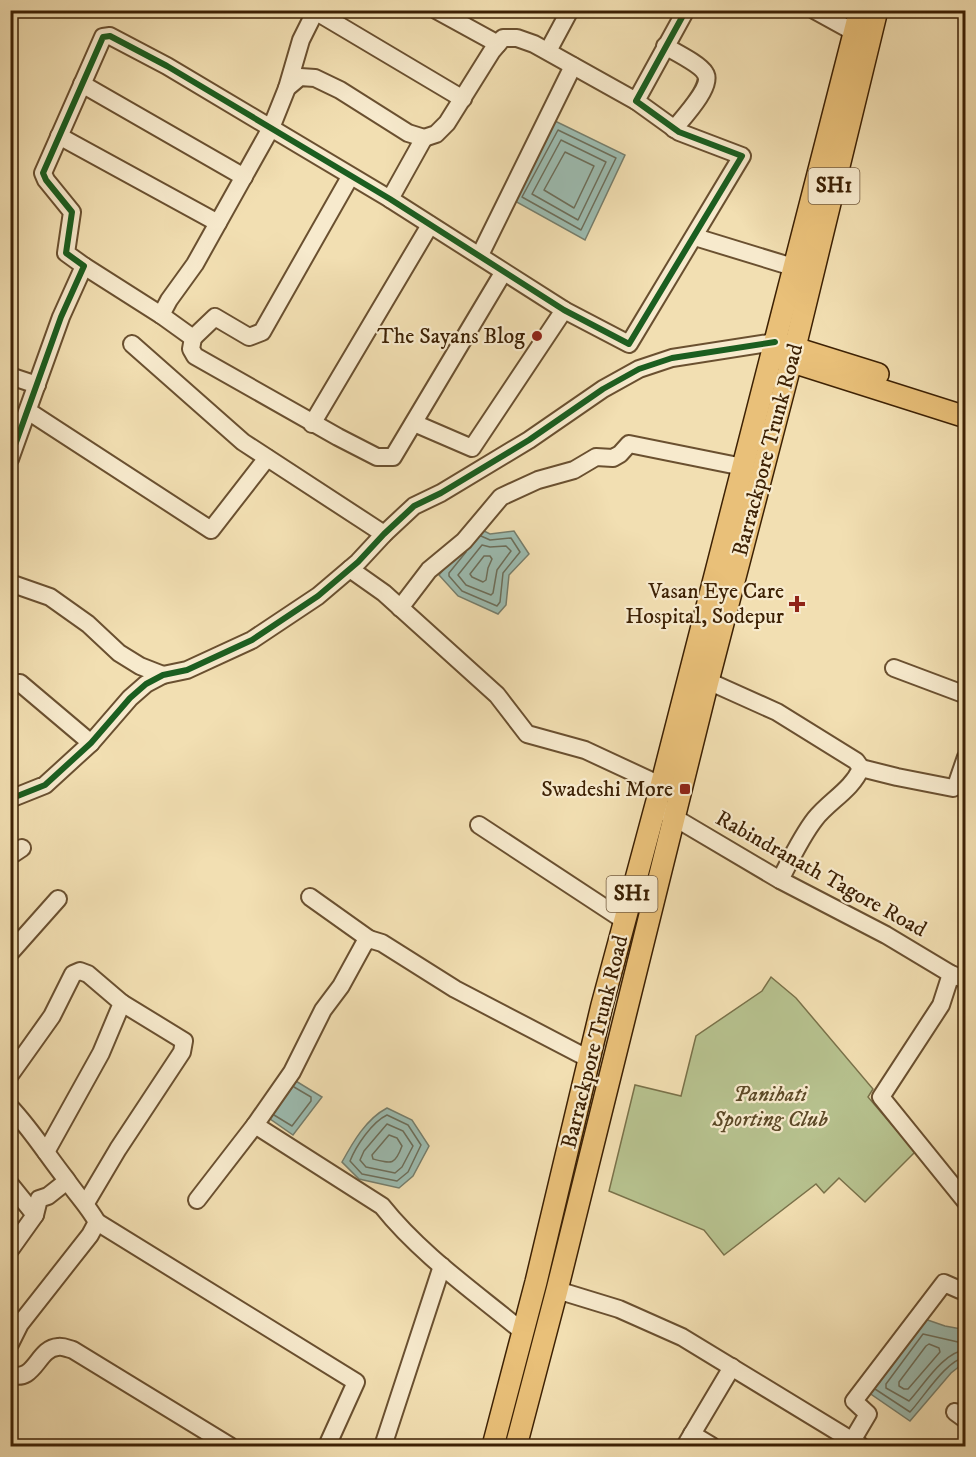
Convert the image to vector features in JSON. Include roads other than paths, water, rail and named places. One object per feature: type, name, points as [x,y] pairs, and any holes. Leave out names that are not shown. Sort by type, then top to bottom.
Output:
[{"type":"main road","name":"Barrackpore Trunk Road","points":[[803,270],[860,10]]},
{"type":"main road","name":"Barrackpore Trunk Road","points":[[671,790],[743,467],[803,270],[877,10]]},
{"type":"main road","name":"Barrackpore Trunk Road","points":[[493,1446],[625,921],[708,681],[778,350]]},
{"type":"main road","points":[[778,350],[966,402]]},
{"type":"main road","points":[[778,350],[966,417]]},
{"type":"main road","name":"Barrackpore Trunk Road","points":[[516,1446],[557,1290],[664,811]]},
{"type":"street","points":[[436,10],[498,44]]},
{"type":"street","points":[[548,51],[570,10]]},
{"type":"street","points":[[636,100],[686,10]]},
{"type":"street","points":[[814,10],[854,32]]},
{"type":"street","points":[[161,315],[195,264],[271,128],[287,87],[300,40],[315,11],[463,99]]},
{"type":"street","points":[[193,338],[66,253],[72,212],[43,175],[103,37],[110,36],[167,66],[390,199],[564,310],[629,344],[742,156],[674,129],[636,100],[548,51],[517,38],[503,38],[447,123],[436,134],[424,138],[408,133],[340,90],[315,78],[300,77],[287,87]]},
{"type":"street","points":[[665,46],[705,71],[708,79],[705,88],[674,129]]},
{"type":"street","points":[[480,255],[573,66]]},
{"type":"street","points":[[82,84],[244,177]]},
{"type":"street","points":[[59,136],[218,223]]},
{"type":"street","points":[[390,199],[424,138]]},
{"type":"street","points":[[350,177],[262,332],[249,337],[215,317],[193,338],[191,349],[195,356],[312,424],[377,457],[393,457],[503,273]]},
{"type":"street","points":[[312,424],[430,225]]},
{"type":"street","points":[[695,237],[803,270]]},
{"type":"street","points":[[10,459],[61,317],[84,266]]},
{"type":"street","points":[[414,423],[472,448],[564,310]]},
{"type":"street","points":[[132,344],[243,442],[384,534]]},
{"type":"street","points":[[10,799],[45,785],[91,743],[130,698],[146,684],[162,675],[187,670],[252,640],[318,596],[350,569],[414,507],[529,440],[603,389],[639,369],[688,355],[778,350]]},
{"type":"street","points":[[10,376],[37,385]]},
{"type":"street","points":[[28,411],[211,530],[267,458]]},
{"type":"street","points":[[400,608],[429,570],[464,541],[501,497],[538,480],[574,471],[596,457],[613,458],[629,444],[743,467]]},
{"type":"street","points":[[350,569],[400,608],[497,695],[527,735],[585,750],[671,790]]},
{"type":"street","points":[[10,583],[50,597],[88,624],[119,653],[140,666],[162,675]]},
{"type":"street","points":[[894,668],[966,695]]},
{"type":"street","points":[[708,681],[797,724],[856,761],[861,768],[952,788],[956,786],[966,757]]},
{"type":"street","points":[[10,687],[15,682],[20,683],[91,743]]},
{"type":"street","points":[[780,880],[803,836],[816,817],[847,788],[857,777],[861,768]]},
{"type":"street","name":"Rabindranath Tagore Road","points":[[664,811],[780,880],[886,935],[958,977]]},
{"type":"street","points":[[479,825],[625,921]]},
{"type":"street","points":[[310,897],[369,939],[382,943],[455,989],[589,1059]]},
{"type":"street","points":[[10,953],[58,899]]},
{"type":"street","points":[[197,1200],[255,1125],[292,1072],[323,1010],[341,986],[369,939]]},
{"type":"street","points":[[10,1075],[52,1016],[73,974],[80,971],[88,974],[122,1003],[184,1041],[182,1052],[118,1149],[86,1203]]},
{"type":"street","points":[[958,977],[881,1097],[966,1202]]},
{"type":"street","points":[[46,1152],[101,1053],[122,1003]]},
{"type":"street","points":[[10,1107],[26,1124],[67,1182],[86,1203],[97,1222],[356,1382],[327,1446]]},
{"type":"street","points":[[255,1125],[382,1206],[394,1221],[442,1266],[523,1332]]},
{"type":"street","points":[[10,1250],[35,1215],[39,1199],[48,1196],[67,1182]]},
{"type":"street","points":[[10,1184],[35,1215]]},
{"type":"street","points":[[10,1344],[20,1324],[90,1236],[97,1222]]},
{"type":"street","points":[[383,1446],[442,1266]]},
{"type":"street","points":[[557,1290],[619,1309],[682,1337],[857,1444],[868,1414],[854,1401],[944,1283],[960,1290],[966,1285]]},
{"type":"street","points":[[10,1374],[22,1376],[29,1373],[48,1351],[59,1346],[73,1350],[230,1446]]},
{"type":"street","points":[[712,1446],[688,1440],[732,1367]]},
{"type":"water","points":[[555,121],[625,155],[585,240],[513,200]]},
{"type":"water","points":[[478,528],[490,534],[514,531],[529,554],[509,575],[506,605],[498,614],[458,596],[439,575]]},
{"type":"water","points":[[286,1075],[322,1097],[293,1135],[263,1114]]},
{"type":"water","points":[[387,1108],[412,1120],[429,1146],[413,1176],[399,1188],[359,1179],[342,1162],[366,1125]]},
{"type":"water","points":[[919,1317],[961,1329],[965,1321],[965,1362],[951,1373],[910,1421],[865,1390]]},
{"type":"place","name":"The Sayans Blog","points":[[537,336]]},
{"type":"place","name":"Vasan Eye Care Hospital, Sodepur","points":[[797,604]]},
{"type":"place","name":"Swadeshi More","points":[[685,789]]},
{"type":"park label","name":"Panihati Sporting Club","points":[[770,1106]]}]
